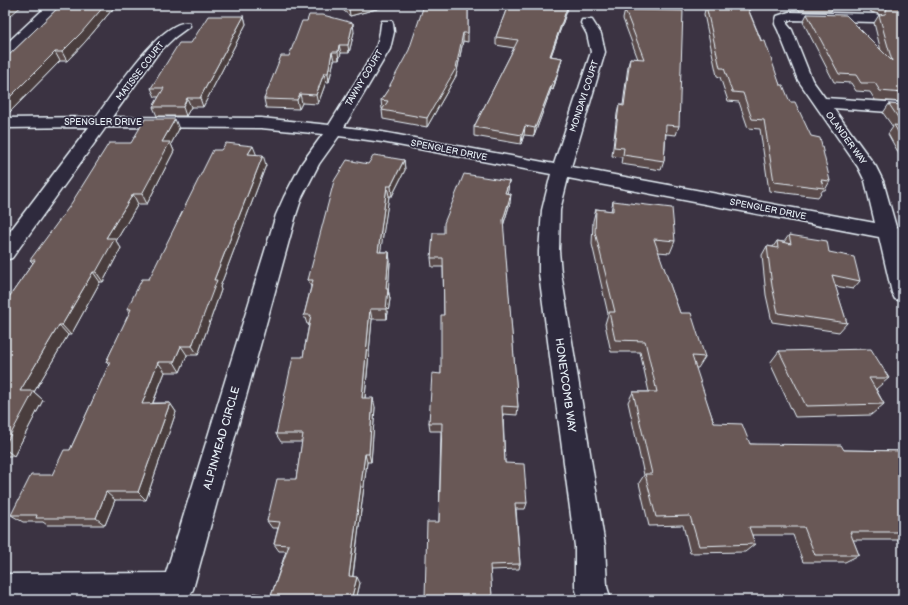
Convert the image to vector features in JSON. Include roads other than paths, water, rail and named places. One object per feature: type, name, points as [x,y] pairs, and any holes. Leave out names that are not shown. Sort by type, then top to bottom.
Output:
[{"type":"street","points":[[5,52],[55,5]]},
{"type":"street","points":[[820,102],[805,80],[785,30],[781,24],[781,19],[789,16],[875,18]]},
{"type":"street","name":"TAWNY COURT","points":[[334,130],[383,49],[388,32],[387,24]]},
{"type":"street","name":"MONDAVI COURT","points":[[561,170],[598,52],[594,34],[587,24]]},
{"type":"street","name":"MATISSE COURT","points":[[101,122],[153,50],[170,34],[184,26]]},
{"type":"street","name":"OLANDER WAY","points":[[820,102],[903,108]]},
{"type":"street","name":"OLANDER WAY","points":[[820,102],[867,167],[895,233]]},
{"type":"street","points":[[5,253],[101,122]]},
{"type":"street","name":"SPENGLER DRIVE","points":[[5,123],[262,123],[334,130],[561,170],[895,233]]},
{"type":"street","name":"ALPINMEAD CIRCLE","points":[[5,590],[177,589],[286,215],[293,197],[311,163],[334,130]]},
{"type":"street","name":"HONEYCOMB WAY","points":[[561,170],[551,210],[549,250],[550,272],[590,546],[591,587],[595,600]]},
{"type":"street","points":[[895,233],[903,293]]}]
